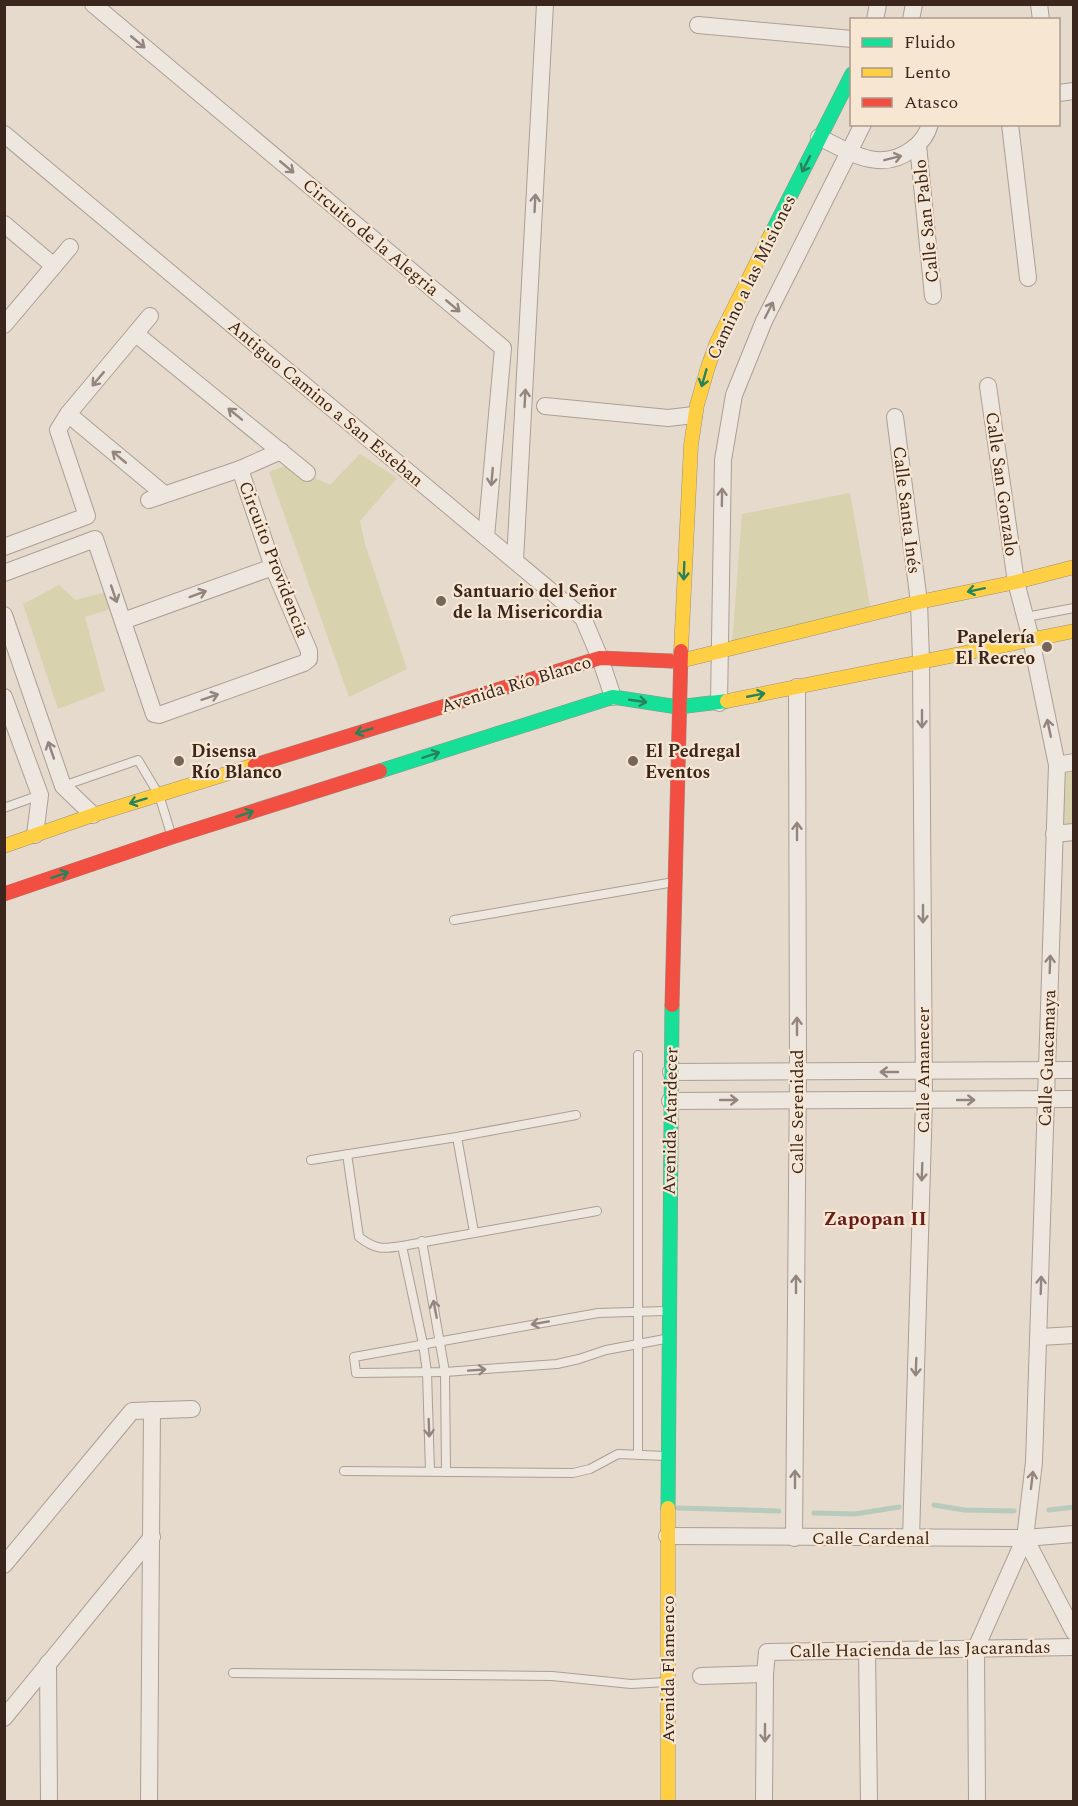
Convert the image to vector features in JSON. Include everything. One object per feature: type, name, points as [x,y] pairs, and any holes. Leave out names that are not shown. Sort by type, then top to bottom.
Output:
[{"type":"street","name":"Circuito de la Alegria","points":[[93,4],[503,348]]},
{"type":"street","points":[[515,561],[528,350],[543,6]]},
{"type":"street","points":[[698,25],[850,39]]},
{"type":"street","name":"Camino a las Misiones","points":[[678,706],[688,476],[694,415],[709,360],[850,78]]},
{"type":"street","name":"Camino a las Misiones","points":[[719,703],[723,460],[734,395],[764,321],[862,126]]},
{"type":"street","points":[[819,137],[868,160],[886,161],[903,156],[918,145],[929,126]]},
{"type":"street","points":[[1010,126],[1028,278]]},
{"type":"street","name":"Antiguo Camino a San Esteban","points":[[4,134],[583,618],[613,697]]},
{"type":"street","name":"Calle San Pablo","points":[[918,145],[933,296]]},
{"type":"street","points":[[4,224],[54,266]]},
{"type":"street","points":[[4,325],[70,246]]},
{"type":"street","points":[[4,547],[87,516],[58,430],[68,414],[150,316]]},
{"type":"street","points":[[136,334],[308,473]]},
{"type":"street","points":[[486,537],[503,348],[528,350]]},
{"type":"street","name":"Calle San Gonzalo","points":[[988,386],[1016,582]]},
{"type":"street","points":[[545,406],[668,418],[694,415]]},
{"type":"street","points":[[68,414],[156,497],[240,469],[280,451]]},
{"type":"street","name":"Calle Santa Inés","points":[[896,417],[919,602]]},
{"type":"street","name":"Circuito Providencia","points":[[4,573],[96,539],[154,714],[159,715],[304,663],[309,659],[309,651],[273,567],[240,469]]},
{"type":"street","points":[[123,621],[273,567]]},
{"type":"street","name":"Avenida Río Blanco","points":[[4,846],[93,815],[600,658],[680,661],[919,602],[1016,582],[1074,567]]},
{"type":"street","name":"Calle Guacamaya","points":[[976,1648],[1025,1538],[1034,1462],[1040,1337],[1054,834],[1065,763],[1016,582]]},
{"type":"street","name":"Calle Amanecer","points":[[911,1538],[924,1101],[919,602]]},
{"type":"street","points":[[4,615],[12,661],[63,786],[93,815]]},
{"type":"street","points":[[4,894],[172,837],[613,697],[678,706],[719,703],[921,660],[1074,631]]},
{"type":"street","name":"Calle Serenidad","points":[[794,1538],[798,1100],[796,687]]},
{"type":"street","points":[[4,697],[40,795],[35,835]]},
{"type":"street","name":"Avenida Atardecer","points":[[668,1536],[670,1072],[678,706]]},
{"type":"street","points":[[1054,834],[1074,832]]},
{"type":"street","points":[[670,1072],[1074,1070]]},
{"type":"street","points":[[670,1101],[1074,1099]]},
{"type":"street","points":[[1040,1337],[1074,1335]]},
{"type":"street","points":[[4,1566],[132,1411],[192,1409]]},
{"type":"street","points":[[149,1802],[152,1410]]},
{"type":"street","name":"Calle Cardenal","points":[[668,1536],[1025,1538],[1074,1534]]},
{"type":"street","name":"Avenida Flamenco","points":[[668,1536],[668,1802]]},
{"type":"street","points":[[4,1718],[152,1537]]},
{"type":"street","points":[[1025,1538],[1074,1632]]},
{"type":"street","name":"Calle Hacienda de las Jacarandas","points":[[765,1674],[767,1652],[1074,1647]]},
{"type":"street","points":[[976,1648],[977,1802]]},
{"type":"street","points":[[867,1650],[869,1802]]},
{"type":"street","points":[[48,1663],[49,1802]]},
{"type":"street","points":[[701,1676],[765,1674],[764,1802]]},
{"type":"lane","points":[[1026,617],[1074,608]]},
{"type":"lane","points":[[63,786],[138,760],[159,795],[172,837]]},
{"type":"lane","points":[[4,808],[40,795]]},
{"type":"lane","points":[[454,920],[674,882]]},
{"type":"lane","points":[[638,1055],[638,1455]]},
{"type":"lane","points":[[311,1160],[576,1115]]},
{"type":"lane","points":[[457,1137],[474,1232]]},
{"type":"lane","points":[[347,1154],[359,1237],[370,1246],[383,1249],[597,1211]]},
{"type":"lane","points":[[422,1241],[445,1372],[446,1472]]},
{"type":"lane","points":[[402,1246],[427,1372],[430,1471]]},
{"type":"lane","points":[[668,1339],[606,1350],[557,1364],[445,1372],[356,1373],[354,1357],[598,1313],[669,1311]]},
{"type":"lane","points":[[344,1471],[573,1473],[590,1469],[618,1454],[668,1456]]},
{"type":"lane","points":[[233,1673],[552,1676],[631,1684],[668,1682]]},
{"type":"shaded area","points":[[360,454],[397,478],[360,521],[365,544],[407,669],[349,697],[269,472],[287,465],[330,485]]},
{"type":"shaded area","points":[[850,493],[871,611],[732,643],[742,514]]},
{"type":"shaded area","points":[[59,585],[75,600],[107,592],[110,609],[85,617],[105,691],[58,709],[23,604]]},
{"type":"shaded area","points":[[1073,768],[1073,827],[1062,829],[1062,770]]},
{"type":"waterway","points":[[934,1505],[964,1510],[1014,1511]]},
{"type":"waterway","points":[[814,1513],[855,1514],[899,1507]]},
{"type":"waterway","points":[[1049,1510],[1074,1507]]},
{"type":"waterway","points":[[678,1508],[779,1511]]},
{"type":"traffic: fast","points":[[770,236],[850,78]]},
{"type":"traffic: fast","points":[[380,771],[613,697],[678,707],[727,701]]},
{"type":"traffic: fast","points":[[668,1508],[672,1005]]},
{"type":"traffic: slow","points":[[681,651],[691,445],[697,405],[717,342],[770,236]]},
{"type":"traffic: slow","points":[[671,661],[680,661],[919,602],[1016,582],[1074,567]]},
{"type":"traffic: slow","points":[[727,701],[1074,631]]},
{"type":"traffic: slow","points":[[4,846],[93,815],[255,765]]},
{"type":"traffic: slow","points":[[668,1508],[668,1802]]},
{"type":"traffic: jam","points":[[672,1005],[681,651]]},
{"type":"traffic: jam","points":[[255,765],[600,658],[671,661]]},
{"type":"traffic: jam","points":[[4,894],[172,837],[380,771]]},
{"type":"place","name":"Santuario del Señor de la Misericordia","points":[[441,601]]},
{"type":"place","name":"Papelería El Recreo","points":[[1047,647]]},
{"type":"place","name":"Disensa Río Blanco","points":[[179,761]]},
{"type":"place","name":"El Pedregal Eventos","points":[[633,761]]},
{"type":"district","name":"Zapopan II","points":[[875,1218]]}]
